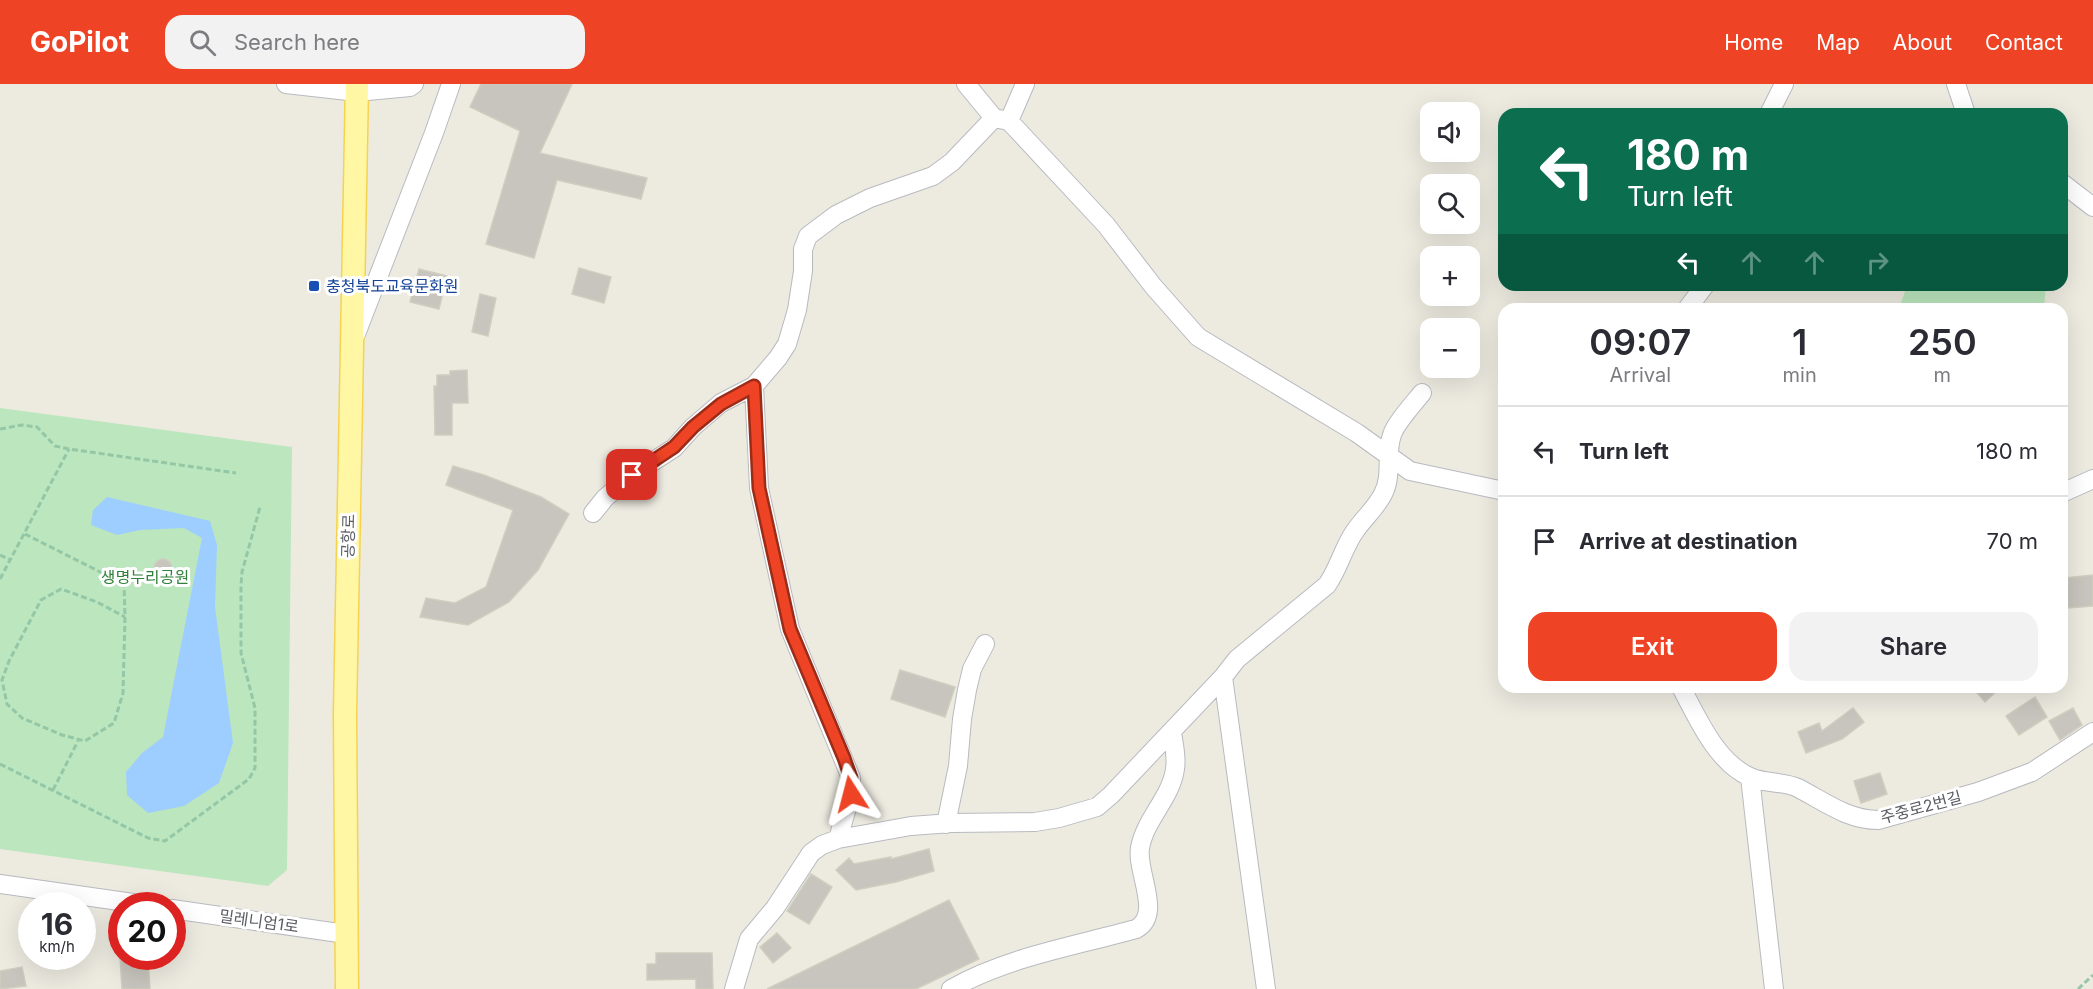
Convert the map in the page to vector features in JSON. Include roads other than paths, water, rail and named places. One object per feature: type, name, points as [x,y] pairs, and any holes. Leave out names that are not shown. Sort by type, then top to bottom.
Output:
[{"type":"main road","name":"공항로","points":[[347,989],[345,714],[357,88]]},
{"type":"street","points":[[286,84],[357,88],[410,87],[414,84]]},
{"type":"street","points":[[353,341],[451,84]]},
{"type":"street","points":[[966,84],[1106,225],[1153,286],[1198,337],[1358,433],[1410,471],[1498,490]]},
{"type":"street","points":[[1772,108],[1784,84]]},
{"type":"street","points":[[1956,84],[1964,108]]},
{"type":"street","points":[[593,513],[605,498],[632,475],[674,447],[693,427],[721,404],[754,386],[778,358],[787,344],[797,310],[803,271],[802,249],[808,236],[836,215],[870,198],[933,176],[1001,119],[1022,86]]},
{"type":"street","points":[[2068,188],[2093,207]]},
{"type":"street","points":[[754,386],[759,488],[790,629],[851,778],[851,794],[838,839]]},
{"type":"street","points":[[734,989],[749,939],[775,908],[811,853],[822,844],[911,826],[1035,822],[1059,818],[1097,807],[1111,795],[1172,733],[1245,652],[1327,585],[1336,572],[1354,531],[1383,494],[1389,478],[1387,456],[1392,432],[1422,393]]},
{"type":"street","points":[[2068,490],[2093,479]]},
{"type":"street","points":[[946,824],[958,766],[967,690],[972,669],[985,644]]},
{"type":"street","points":[[1223,677],[1266,989]]},
{"type":"street","name":"주중로2번길","points":[[1684,693],[1709,739],[1727,760],[1750,777],[1794,786],[1862,820],[1878,820],[1978,792],[2032,772],[2093,732]]},
{"type":"street","points":[[951,989],[969,979],[1006,965],[1144,925],[1149,913],[1139,851],[1143,833],[1169,787],[1175,770],[1176,750],[1172,733]]},
{"type":"street","points":[[1750,777],[1774,989]]},
{"type":"street","points":[[0,884],[108,899]]},
{"type":"street","name":"밀레니엄1로","points":[[186,911],[345,934]]},
{"type":"water","points":[[107,497],[210,521],[217,545],[215,607],[233,743],[219,783],[184,806],[148,813],[127,795],[126,772],[142,753],[163,737],[202,538],[184,528],[140,530],[117,535],[91,525],[93,510]]},
{"type":"place","name":"충청북도교육문화원","points":[[314,286]]},
{"type":"park label","name":"생명누리공원","points":[[145,577]]}]
